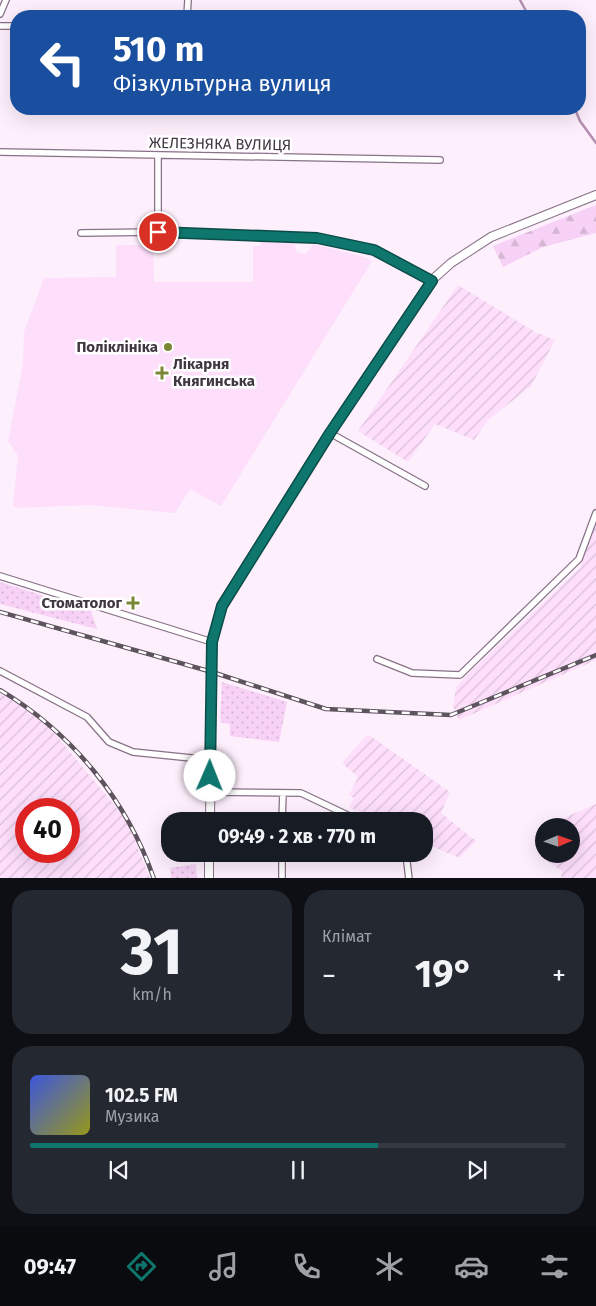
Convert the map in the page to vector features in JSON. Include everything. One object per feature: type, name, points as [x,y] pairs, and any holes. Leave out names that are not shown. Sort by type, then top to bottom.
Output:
[{"type":"street","points":[[0,14],[6,0]]},
{"type":"street","name":"ЖЕЛЕЗНЯКА ВУЛИЦЯ","points":[[0,152],[440,160]]},
{"type":"street","points":[[158,155],[158,232]]},
{"type":"street","points":[[210,812],[212,642],[222,606],[330,433],[432,281],[451,263],[492,237],[596,195]]},
{"type":"street","points":[[80,232],[158,232],[317,238],[374,250],[432,281]]},
{"type":"street","points":[[330,433],[425,486]]},
{"type":"street","points":[[377,659],[412,673],[460,675],[579,559],[596,513]]},
{"type":"street","points":[[0,576],[212,642]]},
{"type":"street","points":[[0,671],[87,717],[109,742],[133,752],[211,760]]},
{"type":"street","points":[[210,792],[301,793],[341,812]]},
{"type":"street","points":[[282,793],[282,812]]},
{"type":"street","points":[[209,862],[209,878]]},
{"type":"street","points":[[282,862],[282,878]]},
{"type":"street","points":[[407,862],[409,878]]},
{"type":"shaded area","name":"Лікарня Княгинська","points":[[261,242],[294,243],[297,253],[306,254],[313,244],[361,256],[372,261],[221,506],[190,489],[175,513],[89,505],[18,508],[13,506],[18,456],[8,441],[23,364],[24,332],[44,278],[116,277],[116,245],[153,245],[154,282],[253,282],[253,246],[260,246]]},
{"type":"shaded area","points":[[458,285],[537,333],[555,340],[531,386],[488,420],[474,440],[435,424],[408,462],[358,431]]},
{"type":"shaded area","points":[[596,523],[596,660],[459,720],[453,706],[456,688],[468,674],[580,568]]},
{"type":"shaded area","points":[[0,693],[45,722],[126,819],[150,878],[0,878]]},
{"type":"shaded area","points":[[369,735],[450,792],[441,813],[476,841],[459,858],[433,847],[433,812],[360,812],[349,807],[354,798],[349,795],[358,777],[342,763],[364,738]]},
{"type":"shaded area","points":[[596,804],[596,878],[561,878],[562,871],[550,863],[580,863],[580,818],[564,818]]},
{"type":"green space","points":[[596,205],[596,233],[543,247],[503,267],[493,246]]},
{"type":"green space","points":[[0,582],[91,611],[97,629],[0,604]]},
{"type":"green space","points":[[222,682],[287,702],[279,742],[230,736],[230,724],[220,722]]},
{"type":"green space","points":[[196,864],[197,878],[171,878],[170,868]]},
{"type":"waterway","points":[[520,0],[525,10]]},
{"type":"waterway","points":[[578,115],[596,143]]},
{"type":"railway","points":[[0,612],[212,672],[326,709],[451,715],[596,655]]},
{"type":"railway","points":[[0,690],[26,707],[51,727],[94,771],[129,822],[143,850],[154,878]]},
{"type":"place","name":"Поліклініка","points":[[168,347]]},
{"type":"place","name":"Лікарня Княгинська","points":[[162,373]]},
{"type":"place","name":"Стоматолог","points":[[133,603]]},
{"type":"route","points":[[158,232],[317,238],[374,250],[432,281],[330,433],[222,606],[212,642],[210,776]]}]
